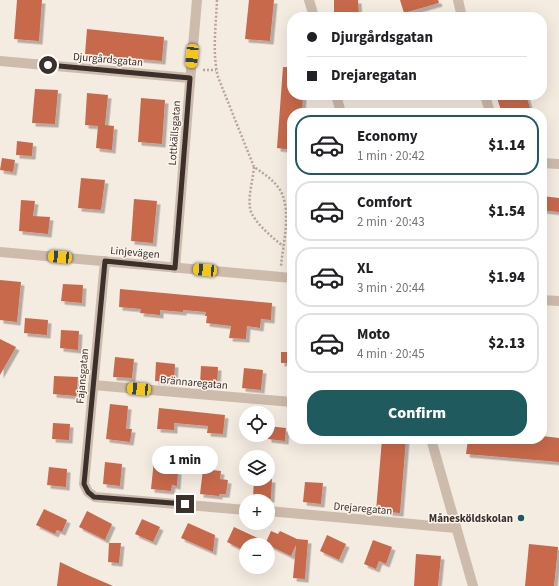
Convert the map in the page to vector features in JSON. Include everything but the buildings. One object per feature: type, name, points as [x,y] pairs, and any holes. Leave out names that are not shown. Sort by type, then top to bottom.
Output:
[{"type":"street","name":"Lottkällsgatan","points":[[175,268],[197,0]]},
{"type":"street","points":[[309,0],[313,12]]},
{"type":"street","points":[[458,0],[461,12]]},
{"type":"street","name":"Djurgårdsgatan","points":[[0,61],[190,78]]},
{"type":"street","points":[[547,163],[559,164]]},
{"type":"street","name":"Linjevägen","points":[[0,252],[287,278]]},
{"type":"street","name":"Fajansgatan","points":[[105,261],[84,484],[88,492],[94,497],[239,509]]},
{"type":"street","points":[[547,301],[559,302]]},
{"type":"street","name":"Brännaregatan","points":[[93,385],[287,402]]},
{"type":"street","points":[[432,444],[473,586]]},
{"type":"street","name":"Drejaregatan","points":[[275,513],[456,528]]},
{"type":"path","points":[[217,0],[216,69],[225,97],[241,132],[254,167],[250,208],[252,214],[274,239],[283,246]]},
{"type":"path","points":[[254,167],[266,175],[279,187],[286,207],[280,277]]},
{"type":"place","name":"Månesköldskolan","points":[[521,518]]},
{"type":"route","points":[[48,65],[190,78],[175,268],[105,261],[84,484],[88,492],[94,497],[185,504]]}]
